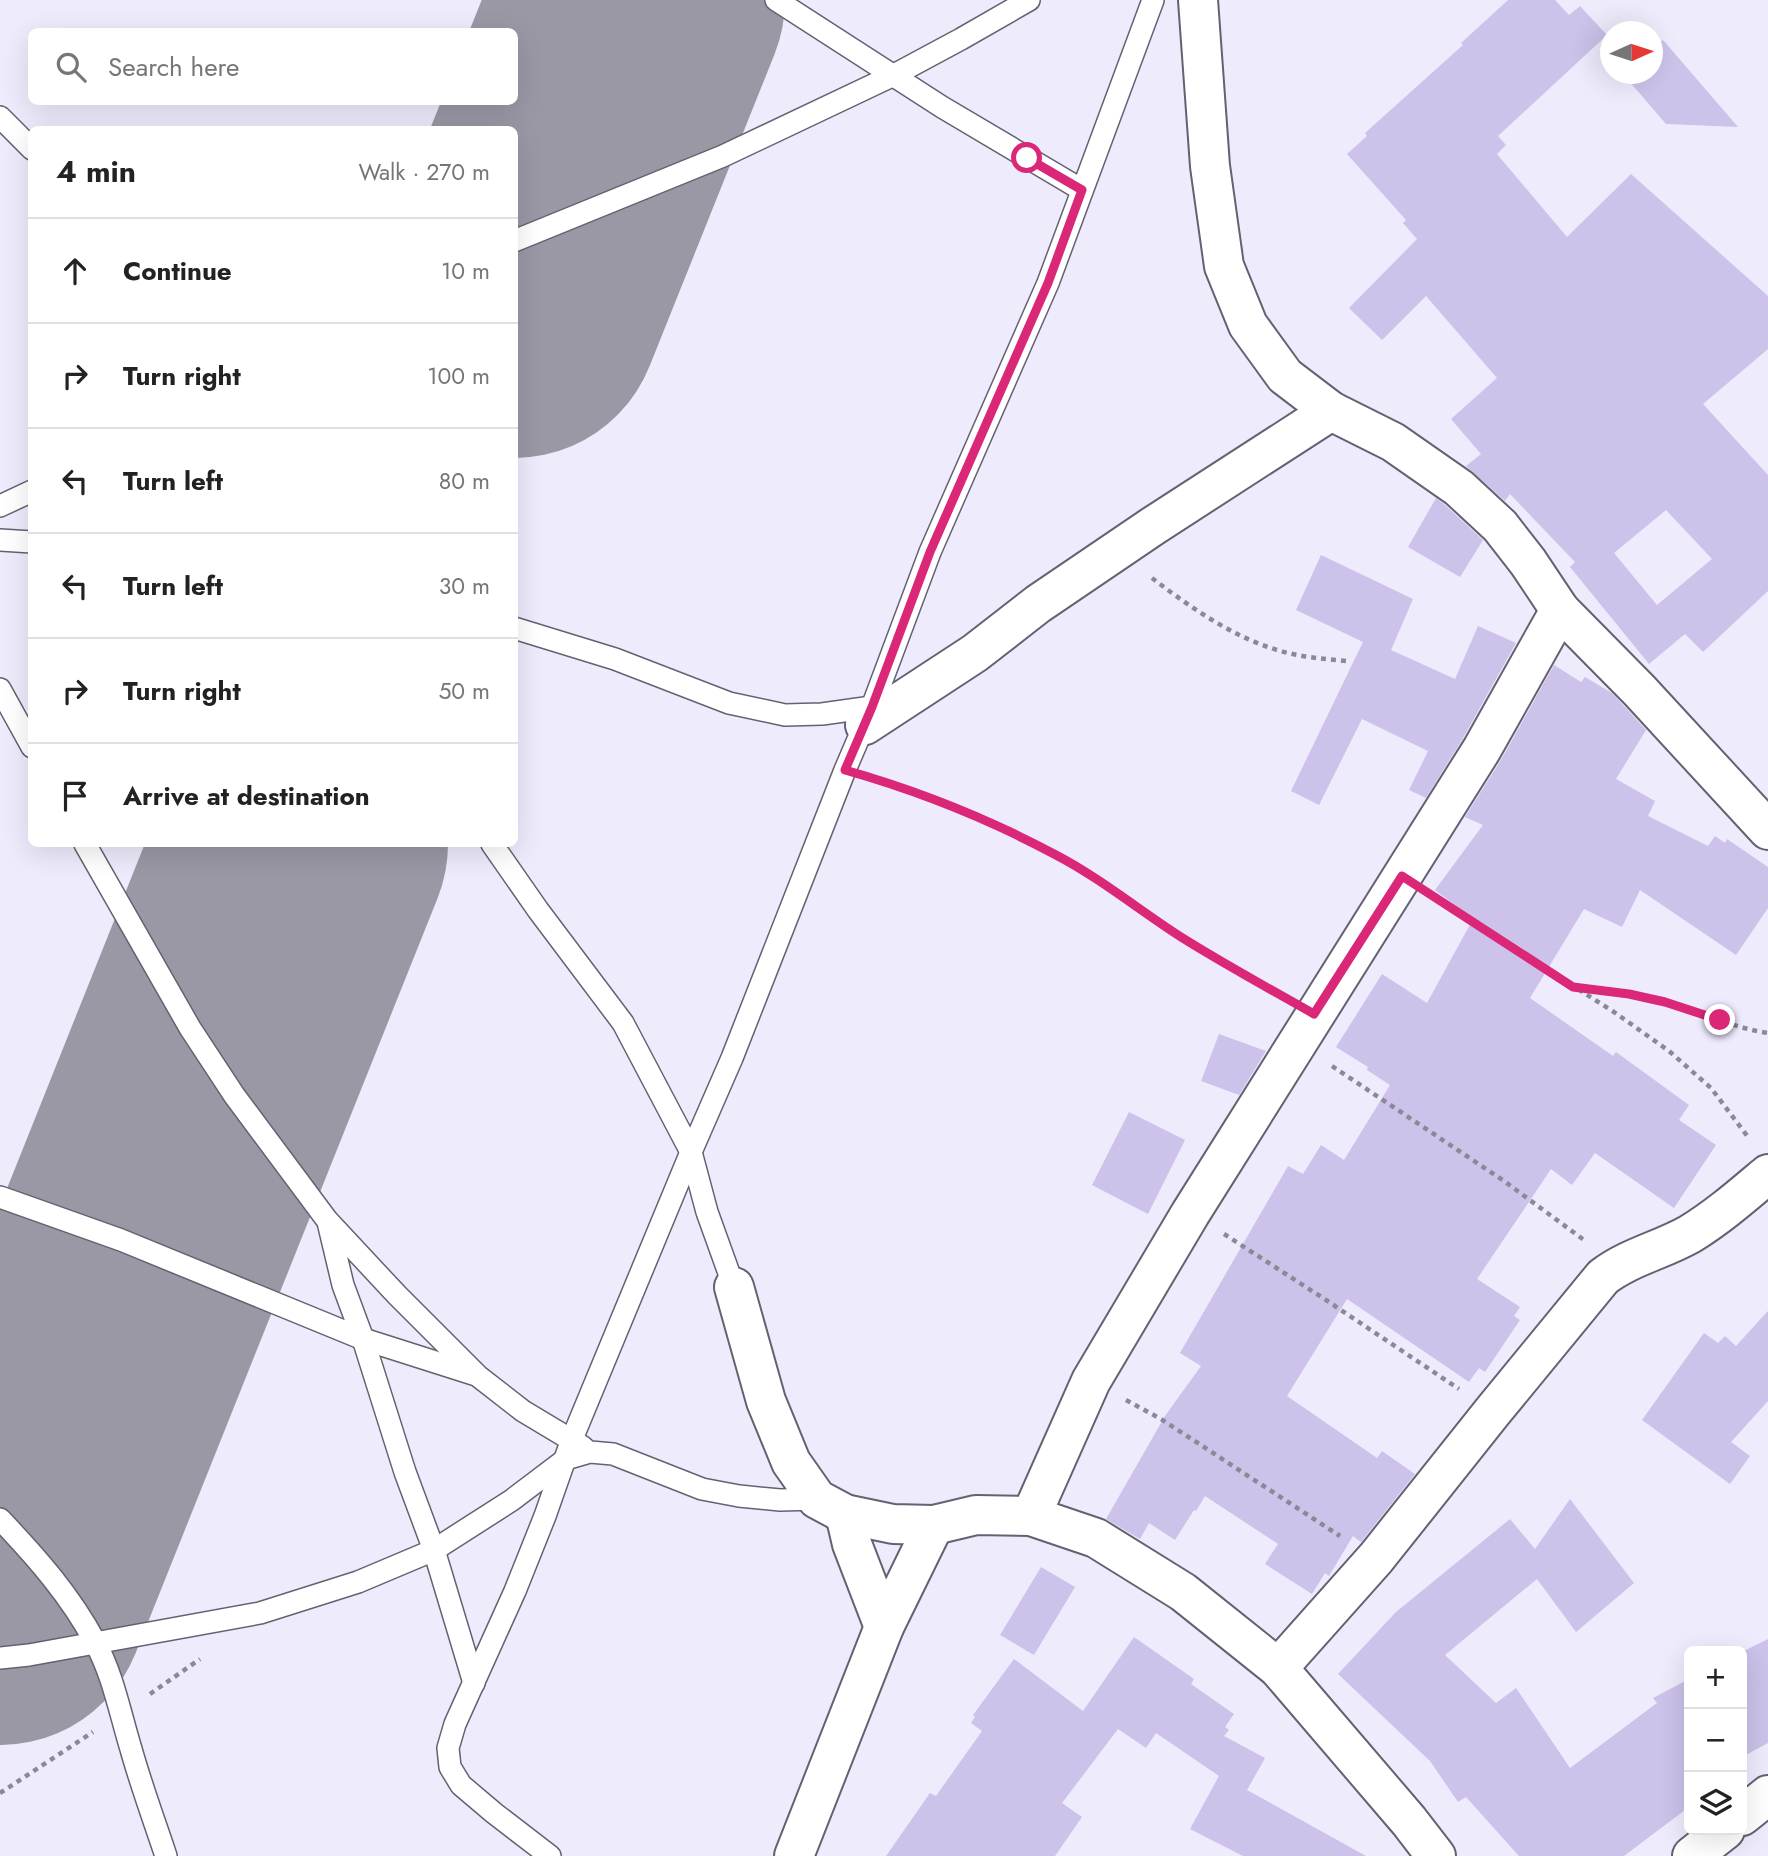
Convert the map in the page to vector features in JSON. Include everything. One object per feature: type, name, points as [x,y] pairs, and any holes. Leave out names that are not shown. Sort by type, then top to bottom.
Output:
[{"type":"street","points":[[1198,0],[1210,166],[1224,266],[1248,325],[1285,376],[1331,411],[1393,442],[1459,488],[1500,526],[1560,610],[1648,700],[1768,830]]},
{"type":"street","points":[[869,716],[975,653],[1038,604],[1331,411]]},
{"type":"street","points":[[1031,1516],[1091,1381],[1305,1028],[1482,749],[1560,610]]},
{"type":"street","points":[[1278,1668],[1376,1558],[1603,1277],[1617,1266],[1691,1233],[1724,1210],[1760,1159]]},
{"type":"street","points":[[734,1287],[766,1401],[791,1462],[831,1506],[852,1545],[884,1627]]},
{"type":"street","points":[[831,1506],[893,1524],[934,1525],[976,1515],[1031,1516],[1096,1538],[1183,1592],[1278,1668],[1436,1856]]},
{"type":"street","points":[[794,1856],[884,1627],[934,1525]]},
{"type":"street","points":[[1747,1812],[1768,1795]]},
{"type":"street","points":[[1692,1856],[1719,1835]]},
{"type":"lane","points":[[776,0],[942,107],[1082,190]]},
{"type":"lane","points":[[518,239],[723,156],[894,75],[1029,0]]},
{"type":"lane","points":[[550,1856],[461,1785],[450,1767],[448,1748],[455,1724],[515,1591],[569,1449],[751,1010],[845,770],[869,716],[930,552],[1048,283],[1153,0]]},
{"type":"lane","points":[[0,117],[28,145]]},
{"type":"lane","points":[[0,506],[28,493]]},
{"type":"lane","points":[[0,540],[28,542]]},
{"type":"lane","points":[[518,629],[615,659],[729,704],[785,715],[869,716]]},
{"type":"lane","points":[[0,689],[28,740]]},
{"type":"lane","points":[[87,847],[190,1028],[234,1096],[327,1220],[478,1376],[569,1449],[613,1454],[702,1489],[739,1496],[831,1506]]},
{"type":"lane","points":[[494,847],[623,1023],[691,1152],[734,1287]]},
{"type":"lane","points":[[0,1197],[121,1240],[363,1339],[478,1376]]},
{"type":"lane","points":[[327,1220],[344,1285],[405,1472],[435,1550],[474,1683]]},
{"type":"lane","points":[[0,1658],[260,1614],[358,1582],[435,1550],[512,1500],[569,1449]]},
{"type":"lane","points":[[0,1519],[63,1590],[95,1642],[109,1674],[166,1856]]},
{"type":"path","points":[[1118,551],[1192,608],[1233,633],[1276,650],[1305,657],[1346,661]]},
{"type":"path","points":[[845,770],[945,802],[1058,856],[1111,888],[1305,1028],[1617,1266]]},
{"type":"path","points":[[1402,876],[1614,1012],[1680,1060],[1711,1088],[1760,1159]]},
{"type":"path","points":[[1573,987],[1629,994],[1665,1002],[1768,1033]]},
{"type":"path","points":[[1190,1214],[1262,1258],[1493,1411]]},
{"type":"path","points":[[1091,1381],[1161,1419],[1376,1558]]},
{"type":"building","points":[[1508,0],[1555,0],[1569,15],[1580,6],[1600,27],[1600,41],[1498,136],[1506,145],[1497,154],[1567,237],[1631,174],[1768,296],[1768,349],[1703,404],[1768,475],[1768,591],[1703,652],[1685,634],[1649,664],[1570,567],[1575,562],[1510,494],[1505,501],[1466,466],[1481,454],[1451,419],[1497,378],[1426,296],[1382,340],[1349,308],[1417,239],[1403,223],[1406,220],[1347,154],[1367,136],[1365,133],[1463,45],[1461,43]],"holes":[[[1666,510],[1712,559],[1657,605],[1614,553]]]},
{"type":"building","points":[[1663,40],[1738,127],[1666,124],[1632,84],[1663,84]]},
{"type":"building","points":[[1436,498],[1483,540],[1460,577],[1408,547]]},
{"type":"building","points":[[1321,555],[1413,599],[1391,650],[1455,679],[1478,626],[1516,643],[1426,798],[1409,790],[1428,751],[1362,719],[1319,805],[1291,791],[1363,642],[1296,610]]},
{"type":"building","points":[[1554,665],[1581,682],[1585,677],[1612,693],[1646,730],[1616,779],[1655,801],[1648,816],[1708,846],[1715,836],[1725,843],[1727,839],[1768,867],[1768,908],[1736,955],[1640,890],[1622,927],[1584,909],[1530,998],[1613,1056],[1616,1052],[1689,1105],[1679,1120],[1716,1145],[1674,1208],[1595,1153],[1572,1185],[1551,1169],[1477,1279],[1520,1307],[1514,1316],[1520,1320],[1485,1372],[1479,1368],[1469,1382],[1347,1299],[1287,1396],[1377,1458],[1382,1451],[1415,1474],[1361,1542],[1353,1536],[1329,1576],[1325,1573],[1312,1594],[1265,1564],[1278,1544],[1205,1496],[1175,1540],[1149,1523],[1140,1539],[1106,1519],[1165,1416],[1201,1366],[1180,1353],[1288,1166],[1303,1174],[1321,1145],[1344,1160],[1390,1085],[1336,1047],[1382,974],[1427,1003],[1473,919],[1435,890],[1483,825],[1465,817],[1501,760]]},
{"type":"building","points":[[1219,1034],[1266,1051],[1239,1095],[1201,1081]]},
{"type":"building","points":[[1129,1112],[1185,1140],[1148,1214],[1092,1185]]},
{"type":"building","points":[[1768,1311],[1768,1401],[1731,1442],[1750,1456],[1730,1484],[1642,1420],[1704,1333],[1718,1343],[1725,1336],[1736,1346]]},
{"type":"building","points":[[1570,1499],[1634,1583],[1576,1632],[1537,1579],[1445,1655],[1496,1703],[1516,1688],[1570,1768],[1657,1703],[1653,1698],[1684,1682],[1684,1811],[1624,1856],[1519,1856],[1466,1797],[1458,1802],[1430,1761],[1338,1674],[1396,1612],[1510,1519],[1535,1549]]},
{"type":"building","points":[[1041,1567],[1075,1587],[1034,1655],[1000,1635]]},
{"type":"building","points":[[1134,1637],[1194,1679],[1191,1684],[1234,1714],[1225,1727],[1229,1730],[1224,1736],[1265,1758],[1247,1790],[1366,1856],[1243,1856],[1190,1829],[1219,1776],[1156,1733],[1146,1748],[1118,1729],[1062,1803],[1082,1817],[1055,1856],[886,1856],[930,1793],[936,1796],[982,1731],[971,1723],[975,1717],[973,1715],[1014,1659],[1083,1711]]},
{"type":"building","points":[[1768,1639],[1768,1743],[1747,1754],[1747,1709],[1747,1650]]},
{"type":"runway","points":[[518,302],[639,0]]},
{"type":"runway","points":[[0,1599],[301,847]]},
{"type":"route","points":[[1027,158],[1082,190],[1048,283],[930,552],[865,725],[845,770],[945,802],[1058,856],[1111,888],[1181,937],[1314,1014],[1402,876],[1573,987],[1629,994],[1665,1002],[1720,1020]]}]
